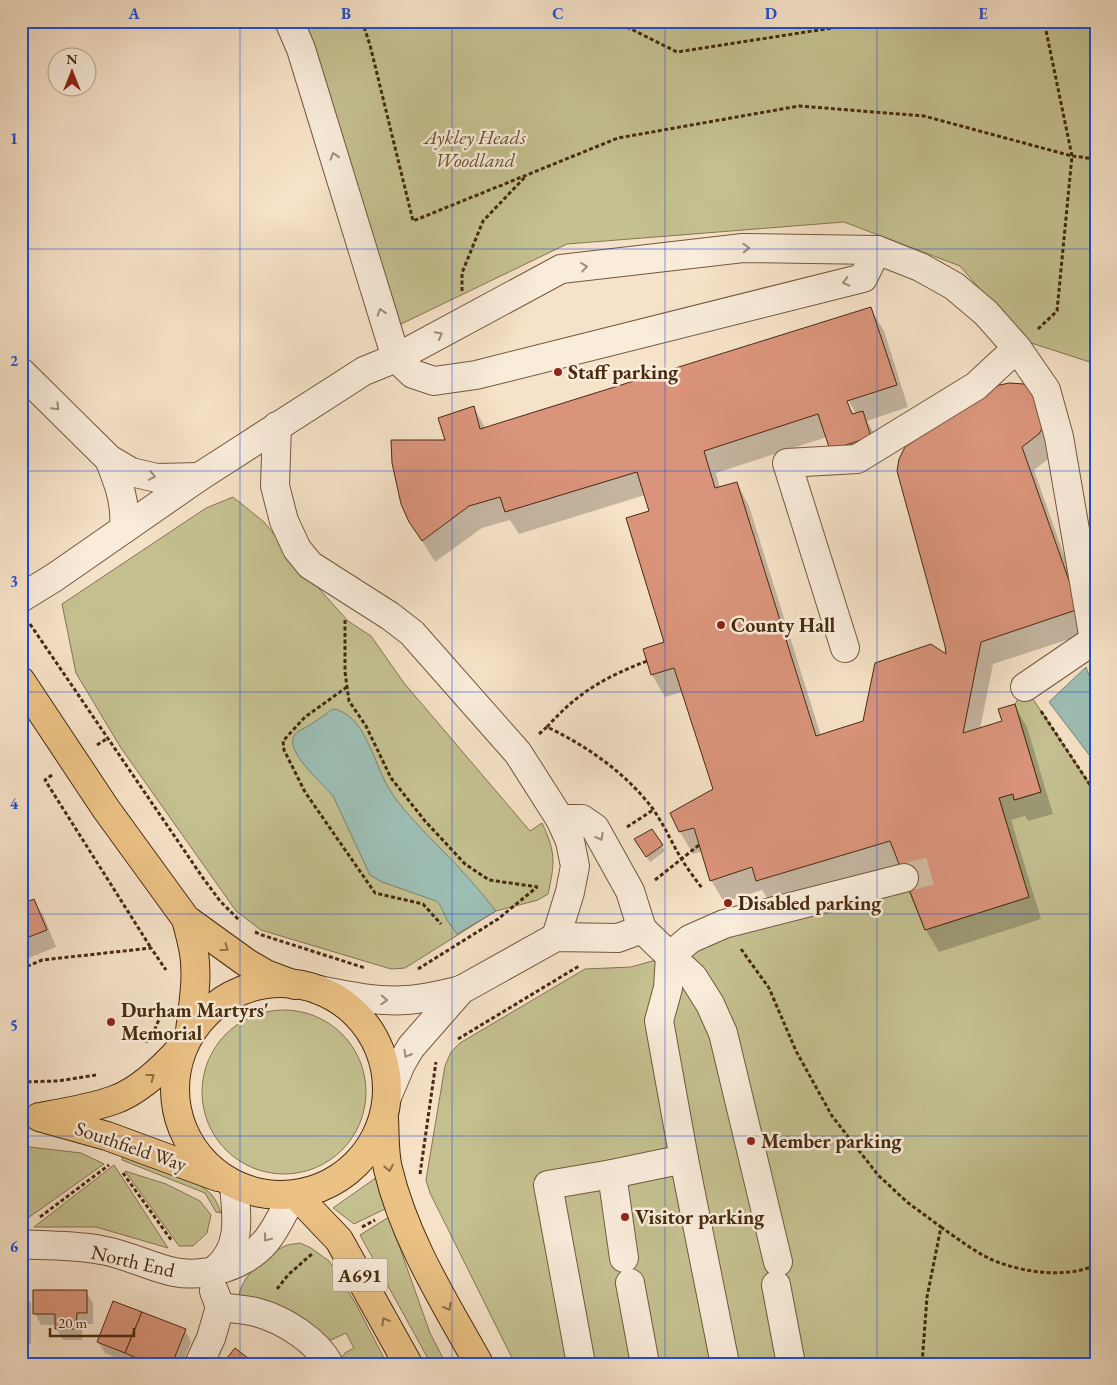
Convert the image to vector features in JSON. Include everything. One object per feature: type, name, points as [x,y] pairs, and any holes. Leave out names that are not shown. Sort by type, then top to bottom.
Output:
[{"type":"main road","points":[[21,681],[106,810],[186,918],[247,963],[266,974],[339,999],[366,1022],[375,1037],[383,1057],[388,1167],[399,1209],[424,1265],[479,1364]]},
{"type":"main road","points":[[186,918],[194,952],[195,990],[176,1079],[176,1101],[180,1119],[188,1138],[200,1155],[228,1182]]},
{"type":"main road","name":"Southfield Way","points":[[30,1117],[72,1111],[115,1100],[131,1091],[156,1073],[186,1039],[204,1013],[222,1000],[242,990],[272,983],[307,987]]},
{"type":"main road","points":[[294,1197],[318,1189],[344,1175],[363,1157],[375,1140],[385,1108]]},
{"type":"main road","name":"Southfield Way","points":[[30,1117],[107,1136],[266,1196],[278,1198],[294,1197]]},
{"type":"main road","name":"A691","points":[[294,1197],[339,1240],[408,1364]]},
{"type":"street","points":[[288,21],[301,49],[396,358],[413,374],[434,381],[476,375],[863,278],[877,250]]},
{"type":"street","points":[[24,609],[124,528],[198,477],[364,371],[396,358],[561,270],[743,248],[877,250],[920,267],[954,286],[986,313],[1018,348],[1046,390],[1059,437],[1094,640],[1025,687]]},
{"type":"street","points":[[845,648],[787,463],[858,459],[976,386],[1018,348]]},
{"type":"street","points":[[21,372],[109,459],[131,472],[157,478],[198,477]]},
{"type":"street","points":[[278,426],[275,486],[284,521],[297,549],[310,565],[390,616],[412,633],[518,753],[560,819],[570,841],[575,866],[570,892],[556,937]]},
{"type":"street","points":[[109,459],[120,485],[125,510],[124,528]]},
{"type":"street","points":[[560,819],[582,819],[596,828],[630,892],[642,929],[693,977],[710,1004],[723,1033],[777,1274],[791,1364]]},
{"type":"street","points":[[725,1364],[659,1022],[668,988],[670,956],[690,940],[724,924],[904,878]]},
{"type":"street","points":[[307,987],[360,998],[409,1000],[461,990],[556,937],[618,938],[642,929]]},
{"type":"street","points":[[385,1108],[400,1064],[411,1047],[461,990]]},
{"type":"street","points":[[581,1364],[548,1185],[684,1159]]},
{"type":"street","points":[[612,1174],[627,1271],[646,1364]]},
{"type":"street","points":[[198,1364],[211,1338],[220,1307],[211,1271],[225,1262],[230,1255],[234,1242],[236,1225],[228,1182]]},
{"type":"street","name":"North End","points":[[21,1244],[100,1250],[133,1258],[173,1272],[211,1271],[230,1266],[255,1252],[267,1240],[294,1197]]},
{"type":"street","points":[[220,1307],[259,1313],[297,1330],[332,1354]]},
{"type":"path","points":[[362,21],[413,221],[618,138],[798,106],[924,116],[1072,156],[1096,159]]},
{"type":"path","points":[[615,21],[677,52],[877,21]]},
{"type":"path","points":[[1044,21],[1072,156],[1057,311]]},
{"type":"path","points":[[462,273],[483,221],[528,174]]},
{"type":"path","points":[[334,581],[345,617],[344,672],[349,701],[366,726],[391,778],[425,821],[465,864],[489,880],[570,892]]},
{"type":"path","points":[[24,609],[203,878],[220,901],[244,924]]},
{"type":"path","points":[[518,753],[569,704],[597,683],[647,661]]},
{"type":"path","points":[[347,687],[306,717],[283,740],[284,750],[305,792],[375,893],[423,904],[441,924]]},
{"type":"path","points":[[1025,687],[1092,788],[1096,790]]},
{"type":"path","points":[[547,727],[563,734],[597,756],[629,782],[653,810],[682,860],[702,888]]},
{"type":"path","points":[[45,780],[168,973]]},
{"type":"path","points":[[635,822],[653,810]]},
{"type":"path","points":[[651,883],[699,845]]},
{"type":"path","points":[[418,969],[498,919],[536,887]]},
{"type":"path","points":[[724,924],[769,988],[796,1051],[832,1116],[878,1175],[907,1202],[968,1245],[999,1263],[1032,1271],[1064,1273],[1087,1269],[1096,1265]]},
{"type":"path","points":[[249,928],[262,935],[370,969]]},
{"type":"path","points":[[452,1042],[586,962],[593,938]]},
{"type":"path","points":[[21,969],[42,960],[151,948]]},
{"type":"path","points":[[143,1050],[149,1042],[165,1007]]},
{"type":"path","points":[[122,1028],[149,1042]]},
{"type":"path","points":[[419,1181],[436,1068],[436,1056]]},
{"type":"path","points":[[21,1082],[58,1081],[103,1073]]},
{"type":"path","points":[[37,1219],[115,1161]]},
{"type":"path","points":[[120,1169],[177,1249],[173,1272]]},
{"type":"path","points":[[922,1364],[927,1297],[941,1226]]},
{"type":"green space","name":"Aykley Heads Woodland","points":[[295,21],[1096,21],[1096,364],[1025,341],[960,266],[844,222],[567,244],[399,325]]},
{"type":"green space","points":[[233,497],[264,522],[305,573],[348,621],[371,636],[404,683],[530,831],[542,823],[550,842],[553,858],[548,894],[538,900],[496,911],[405,968],[391,969],[261,930],[236,911],[121,748],[76,673],[62,604],[206,508]]},
{"type":"green space","points":[[1025,687],[1092,788],[1096,790],[1096,1364],[515,1364],[430,1193],[426,1180],[445,1066],[451,1052],[460,1043],[585,969],[631,967],[670,956],[904,878],[925,930],[1029,897],[999,798],[1013,794],[1015,800],[1041,792],[1015,704]]},
{"type":"green space","points":[[284,1010],[308,1014],[329,1024],[342,1034],[352,1047],[362,1068],[366,1092],[362,1116],[352,1137],[342,1150],[329,1160],[308,1170],[284,1174],[260,1170],[239,1160],[226,1150],[216,1137],[206,1116],[202,1092],[206,1068],[216,1047],[226,1034],[239,1024],[260,1014]]},
{"type":"green space","points":[[21,1146],[81,1153],[104,1164],[28,1218],[21,1218]]},
{"type":"green space","points":[[123,1154],[170,1171],[205,1189],[212,1195],[221,1213],[216,1212],[205,1193],[122,1160]]},
{"type":"green space","points":[[114,1165],[168,1248],[96,1227],[34,1227]]},
{"type":"green space","points":[[125,1171],[166,1184],[200,1201],[211,1215],[207,1233],[193,1246],[179,1246]]},
{"type":"green space","points":[[377,1177],[385,1209],[354,1224],[333,1208]]},
{"type":"green space","points":[[389,1217],[430,1333],[446,1364],[431,1364],[360,1235]]},
{"type":"green space","points":[[300,1243],[311,1248],[329,1261],[356,1304],[387,1364],[341,1364],[340,1360],[345,1353],[354,1348],[346,1333],[331,1340],[318,1337],[239,1298],[240,1290],[255,1268],[270,1255],[285,1246]]},
{"type":"water","points":[[1086,667],[1096,695],[1096,764],[1049,702]]},
{"type":"water","points":[[333,709],[344,713],[353,720],[367,740],[388,787],[399,803],[496,911],[457,934],[436,901],[382,882],[370,875],[333,796],[301,761],[293,746],[293,739],[297,732]]},
{"type":"building","name":"County Hall","points":[[871,307],[897,385],[847,401],[852,414],[863,411],[871,437],[830,450],[818,414],[704,451],[715,488],[737,482],[816,736],[863,721],[875,663],[931,644],[946,654],[897,471],[899,459],[905,447],[995,386],[1009,383],[1024,384],[1037,392],[1047,420],[1039,434],[1022,447],[1079,609],[981,642],[963,733],[1002,721],[998,709],[1015,704],[1041,792],[1014,800],[1013,794],[999,798],[1029,897],[925,930],[890,841],[756,881],[752,867],[710,881],[694,828],[679,832],[670,813],[713,789],[674,668],[651,675],[643,649],[664,642],[626,518],[649,511],[637,472],[505,512],[500,497],[469,506],[422,541],[409,522],[401,504],[392,463],[391,440],[445,440],[438,418],[474,406],[480,429]]},
{"type":"building","points":[[652,829],[663,845],[646,857],[634,839]]},
{"type":"building","points":[[34,899],[47,930],[21,940],[21,904]]},
{"type":"building","points":[[33,1290],[87,1290],[87,1313],[77,1313],[76,1329],[55,1329],[55,1314],[33,1314]]},
{"type":"building","points":[[21,1292],[25,1292],[25,1333],[21,1333]]},
{"type":"building","points":[[113,1301],[142,1312],[125,1353],[97,1342]]},
{"type":"building","points":[[142,1312],[186,1329],[172,1364],[151,1364],[125,1353]]},
{"type":"building","points":[[235,1348],[256,1364],[222,1364]]},
{"type":"tunnel","points":[[904,878],[930,871]]},
{"type":"place","name":"Staff parking","points":[[558,372]]},
{"type":"place","name":"County Hall","points":[[721,625]]},
{"type":"place","name":"Disabled parking","points":[[728,903]]},
{"type":"place","name":"Durham Martyrs' Memorial","points":[[111,1022]]},
{"type":"place","name":"Member parking","points":[[751,1141]]},
{"type":"place","name":"Visitor parking","points":[[625,1217]]}]
